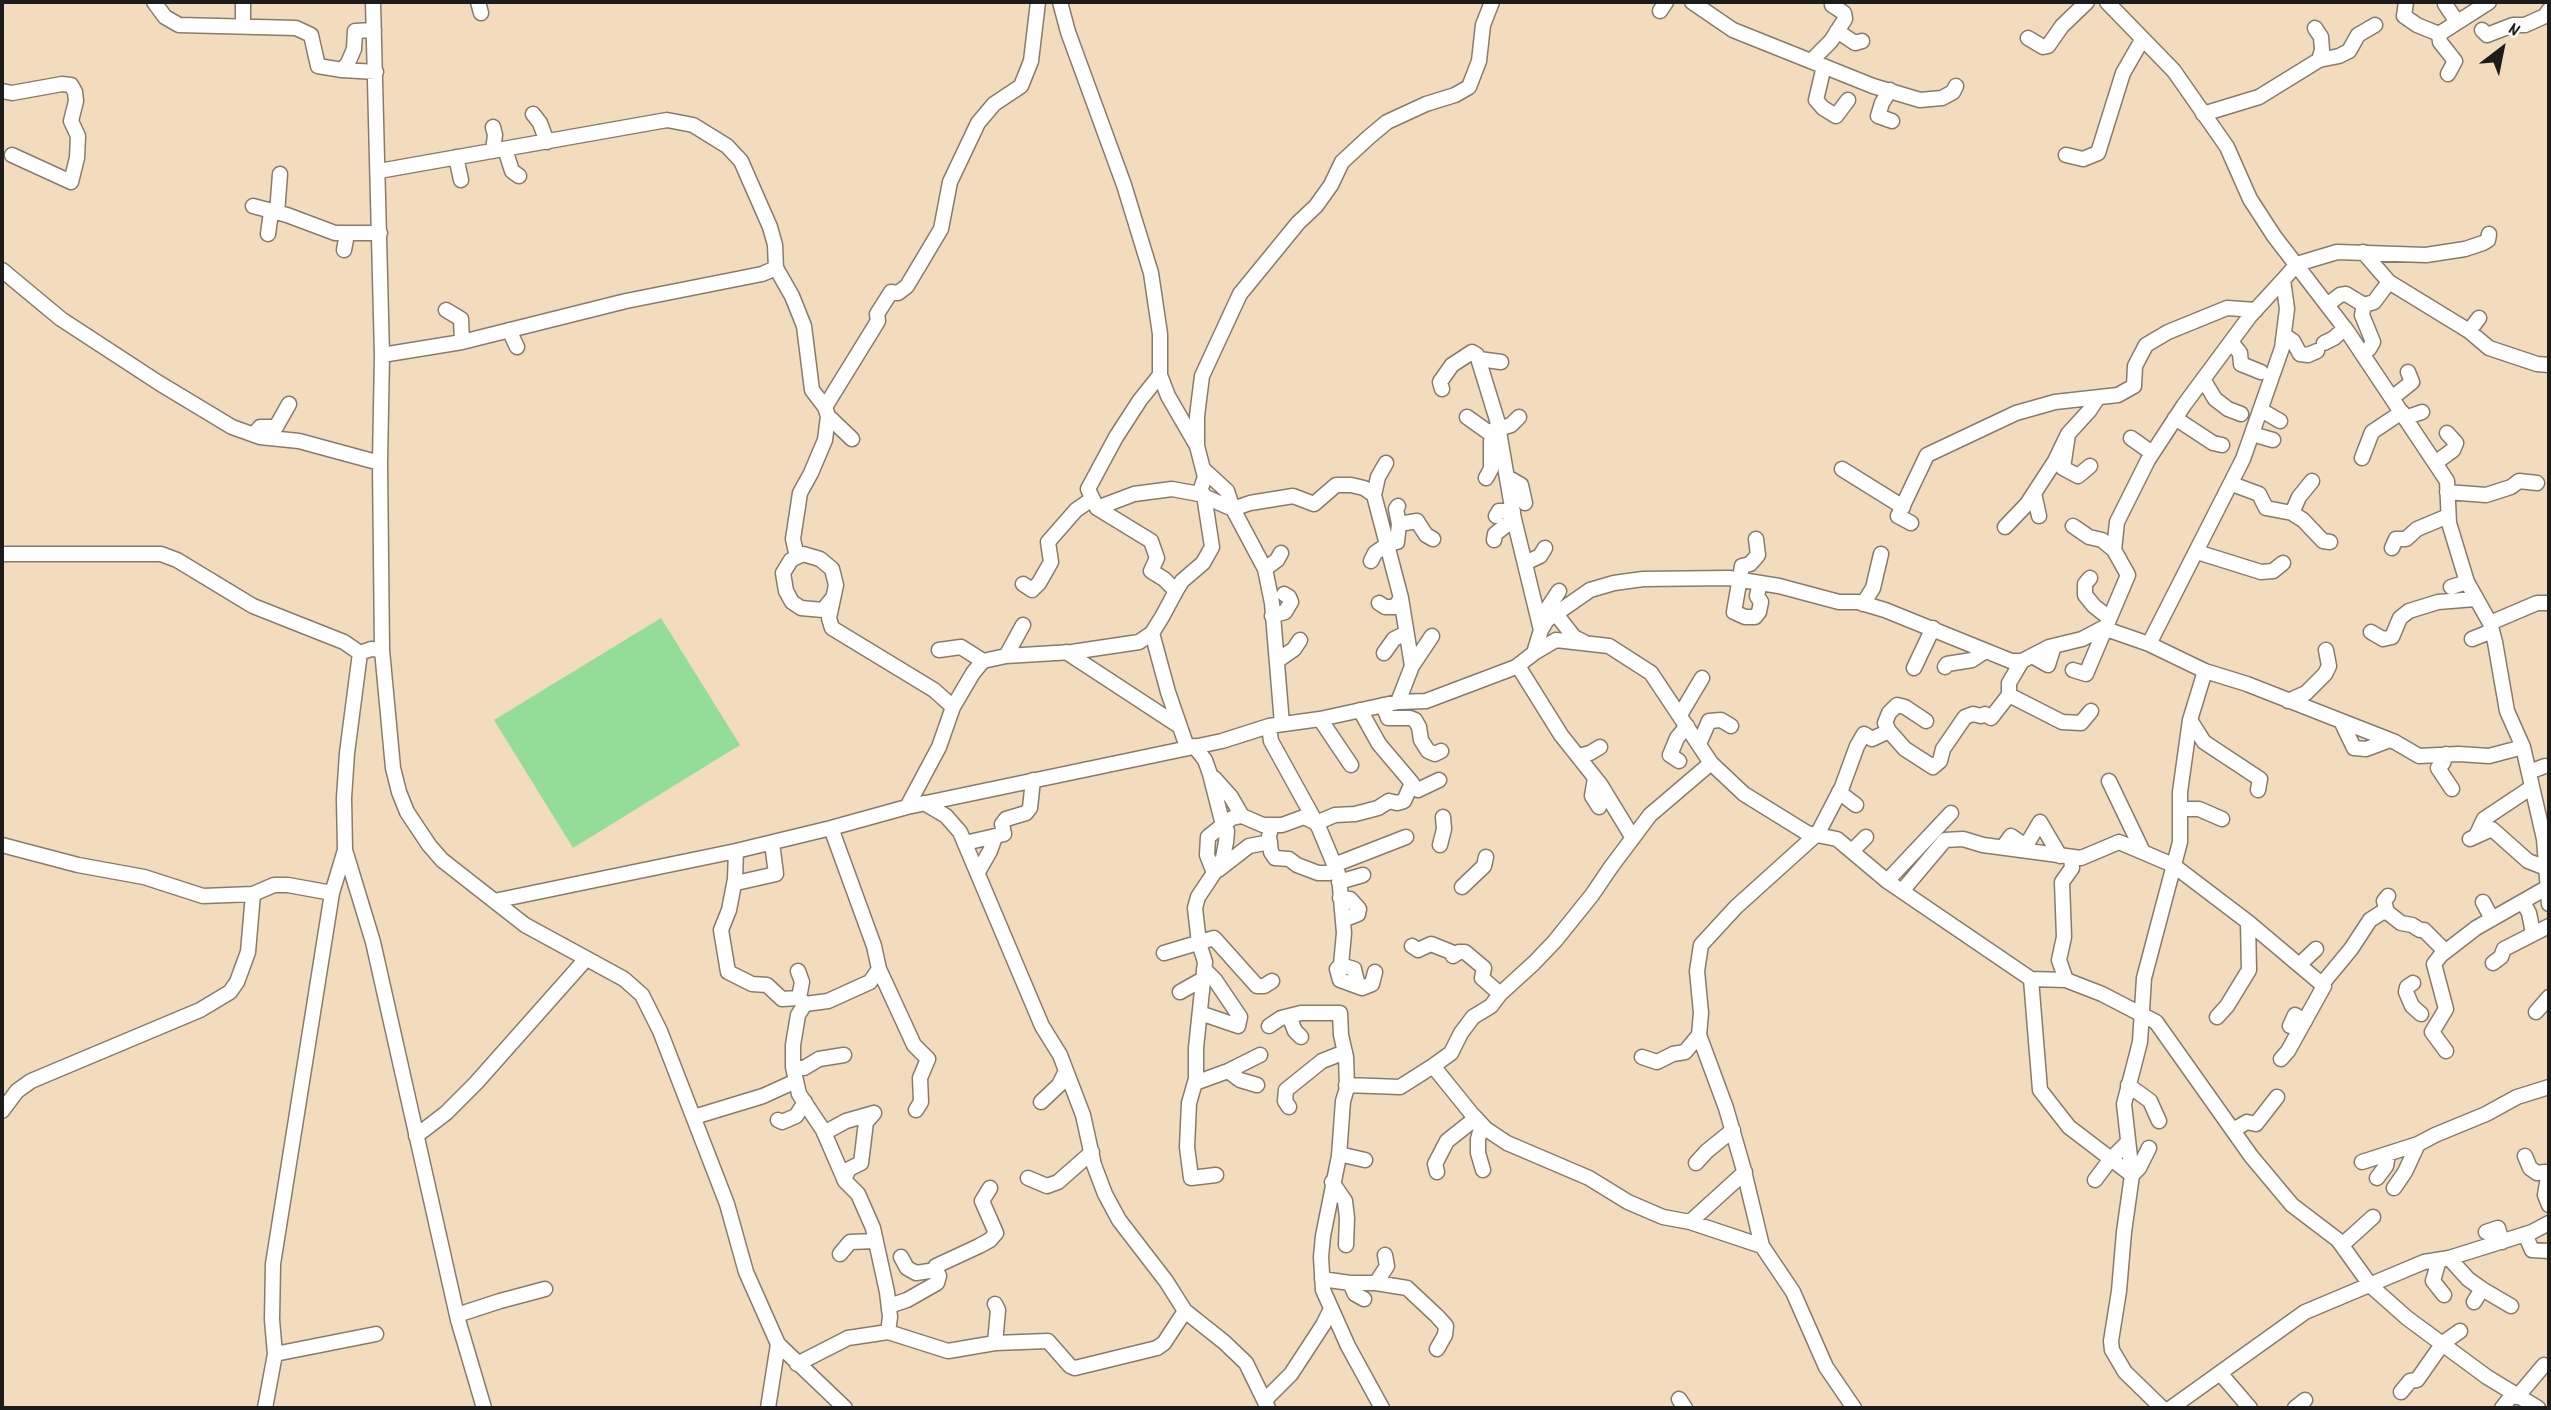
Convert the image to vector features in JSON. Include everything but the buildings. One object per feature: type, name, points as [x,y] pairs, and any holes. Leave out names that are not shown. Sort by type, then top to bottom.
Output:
[{"type":"street","points":[[153,2],[165,17],[179,25],[296,28],[312,35],[318,66],[376,72]]},
{"type":"street","points":[[243,2],[243,26]]},
{"type":"street","points":[[373,2],[382,355],[382,649],[393,768],[399,792],[407,813],[442,860],[525,925],[624,979],[642,995],[660,1031],[694,1117],[727,1204],[746,1272],[778,1344],[845,1408]]},
{"type":"street","points":[[797,557],[793,539],[800,493],[825,440],[826,411],[878,321],[877,314],[891,292],[898,293],[907,286],[941,229],[950,182],[978,123],[994,104],[1021,86],[1031,61],[1038,2]]},
{"type":"street","points":[[1060,2],[1124,185],[1151,273],[1160,334],[1160,375],[1168,396],[1197,446]]},
{"type":"street","points":[[906,807],[939,747],[953,707],[973,673],[983,662],[1006,656],[1066,652],[1139,642],[1152,632],[1182,581],[1203,563],[1212,547],[1201,494],[1205,477],[1197,446],[1197,416],[1202,376],[1240,294],[1298,223],[1316,206],[1331,186],[1342,162],[1369,137],[1387,122],[1469,87],[1479,61],[1483,25],[1492,2]]},
{"type":"street","points":[[1692,2],[1708,19],[1872,86],[1920,100],[1942,98],[1953,92],[1956,86]]},
{"type":"street","points":[[2028,38],[2043,47],[2048,46],[2062,26],[2087,2]]},
{"type":"street","points":[[2106,2],[2174,71],[2227,147],[2250,199],[2345,328],[2362,353],[2371,376],[2392,398],[2447,481],[2448,516],[2467,582],[2491,627],[2507,711],[2523,747],[2547,842],[2549,904]]},
{"type":"street","points":[[2406,2],[2404,16],[2439,34]]},
{"type":"street","points":[[2439,34],[2489,2]]},
{"type":"street","points":[[2445,4],[2458,22]]},
{"type":"street","points":[[1832,5],[1844,13],[1845,19],[1818,63],[1816,100],[1822,108],[1836,116],[1848,100]]},
{"type":"street","points":[[2482,30],[2487,35],[2513,24],[2525,25],[2545,16],[2549,10]]},
{"type":"street","points":[[2203,114],[2259,97],[2319,60],[2349,51],[2358,34],[2375,25]]},
{"type":"street","points":[[2315,28],[2321,37],[2322,50],[2319,60]]},
{"type":"street","points":[[342,70],[355,49],[355,31],[374,30]]},
{"type":"street","points":[[1837,31],[1855,43],[1863,41]]},
{"type":"street","points":[[2439,34],[2440,42],[2455,61],[2448,74]]},
{"type":"street","points":[[2066,155],[2083,159],[2098,153],[2123,73],[2142,40]]},
{"type":"street","points":[[2,91],[12,93],[62,83],[71,85],[75,92],[76,101],[71,121],[78,135],[77,158],[71,182],[12,155]]},
{"type":"street","points":[[1890,90],[1878,116],[1892,121]]},
{"type":"street","points":[[533,114],[540,123],[547,142]]},
{"type":"street","points":[[379,171],[667,121],[693,125],[711,134],[741,161],[770,227],[775,245],[776,268],[792,296],[804,326],[812,390],[826,411],[852,439]]},
{"type":"street","points":[[493,127],[499,150],[512,171],[519,176]]},
{"type":"street","points":[[456,158],[461,180]]},
{"type":"street","points":[[268,234],[280,174]]},
{"type":"street","points":[[253,205],[335,233],[380,233]]},
{"type":"street","points":[[344,250],[347,234]]},
{"type":"street","points":[[2114,550],[2117,523],[2152,453],[2231,342],[2297,264],[2337,252],[2426,255],[2465,249],[2488,240],[2489,234]]},
{"type":"street","points":[[2363,252],[2389,282],[2469,331],[2489,348],[2537,364],[2549,365]]},
{"type":"street","points":[[382,355],[462,342],[626,301],[762,274],[776,268]]},
{"type":"street","points":[[2,270],[61,319],[232,427],[278,441],[299,441],[380,463]]},
{"type":"street","points":[[2149,644],[2232,484],[2252,434],[2277,366],[2284,335],[2287,309],[2283,280]]},
{"type":"street","points":[[2328,305],[2340,295],[2346,294],[2364,305],[2374,302],[2389,282]]},
{"type":"street","points":[[2362,353],[2369,349],[2373,342],[2362,315],[2364,305]]},
{"type":"street","points":[[1911,523],[1898,516],[1927,455],[2016,413],[2054,402],[2118,395],[2134,386],[2135,366],[2146,345],[2168,332],[2227,308],[2256,310]]},
{"type":"street","points":[[446,310],[461,319],[462,342]]},
{"type":"street","points":[[2469,331],[2479,318]]},
{"type":"street","points":[[2284,335],[2293,341],[2300,354],[2308,355],[2345,328]]},
{"type":"street","points":[[509,330],[517,347]]},
{"type":"street","points":[[2231,342],[2240,353],[2241,364],[2261,372]]},
{"type":"street","points":[[1442,389],[1440,382],[1452,365],[1472,352],[1479,359],[1501,362]]},
{"type":"street","points":[[1479,359],[1507,477],[1518,511],[1525,562],[1545,609],[1547,620],[1541,630]]},
{"type":"street","points":[[2392,398],[2412,382],[2408,372]]},
{"type":"street","points":[[1160,375],[1140,400],[1109,449],[1088,489],[1095,503],[1151,541],[1157,558],[1151,571],[1176,591]]},
{"type":"street","points":[[2203,379],[2215,400],[2241,414]]},
{"type":"street","points":[[2005,527],[2027,504],[2055,461],[2068,434],[2096,399]]},
{"type":"street","points":[[254,435],[260,427],[276,427],[289,404]]},
{"type":"street","points":[[2260,410],[2280,421]]},
{"type":"street","points":[[2362,458],[2372,432],[2404,415],[2422,412]]},
{"type":"street","points":[[1467,417],[1488,432],[1511,425],[1519,417]]},
{"type":"street","points":[[2175,418],[2213,443],[2221,445]]},
{"type":"street","points":[[1486,478],[1492,469],[1490,441],[1496,430]]},
{"type":"street","points":[[2435,463],[2453,450],[2456,443],[2447,433]]},
{"type":"street","points":[[2068,434],[2063,468],[2078,476],[2090,466]]},
{"type":"street","points":[[2252,434],[2273,440]]},
{"type":"street","points":[[2131,438],[2152,453]]},
{"type":"street","points":[[1386,463],[1378,477],[1374,495],[1401,598],[1412,666]]},
{"type":"street","points":[[1203,469],[1227,491],[1233,509],[1265,569],[1277,661],[1275,725],[1271,741],[1316,823],[1336,872],[1343,920],[1341,965],[1354,969],[1357,986],[1362,988],[1372,984],[1375,972]]},
{"type":"street","points":[[1842,469],[1903,507]]},
{"type":"street","points":[[2292,513],[2299,497],[2312,481]]},
{"type":"street","points":[[2447,492],[2486,495],[2511,487],[2519,481],[2537,483]]},
{"type":"street","points":[[2232,484],[2259,494],[2266,508],[2292,513],[2314,530],[2323,541],[2330,542]]},
{"type":"street","points":[[1023,584],[1032,590],[1039,583],[1051,562],[1048,542],[1076,510],[1095,503],[1172,489],[1201,494],[1233,509],[1262,500],[1293,496],[1314,505],[1336,485],[1364,488],[1374,495]]},
{"type":"street","points":[[2034,493],[2039,516]]},
{"type":"street","points":[[1371,561],[1375,553],[1388,544],[1397,542],[1398,506]]},
{"type":"street","points":[[1496,516],[1499,511],[1518,511]]},
{"type":"street","points":[[1494,540],[1495,534],[1518,511]]},
{"type":"street","points":[[2392,548],[2396,539],[2406,539],[2417,529],[2448,516]]},
{"type":"street","points":[[1399,524],[1417,521],[1426,535],[1433,539]]},
{"type":"street","points":[[2073,526],[2089,537],[2102,540],[2114,550],[2127,575],[2086,674],[2073,670]]},
{"type":"street","points":[[1756,539],[1758,555],[1750,564],[1742,566],[1734,612],[1745,617],[1755,617],[1761,602],[1758,596],[1760,583]]},
{"type":"street","points":[[1525,562],[1540,556],[1545,548]]},
{"type":"street","points":[[2197,552],[2261,572],[2273,571],[2283,563]]},
{"type":"street","points":[[1265,569],[1277,560],[1281,553]]},
{"type":"street","points":[[2,554],[162,554],[177,560],[253,606],[344,642],[360,653]]},
{"type":"street","points":[[832,598],[824,610],[801,608],[792,602],[786,591],[783,573],[791,560],[803,554],[820,559],[832,569],[836,585],[829,618],[832,628]]},
{"type":"street","points":[[1863,604],[1874,586],[1881,554]]},
{"type":"street","points":[[1545,609],[1614,583],[1669,578],[1740,580],[1779,586],[1890,612],[2011,661],[2082,639],[2106,623]]},
{"type":"street","points":[[2090,578],[2085,584],[2085,596],[2106,623],[2205,671],[2247,684],[2390,740],[2419,756],[2489,756],[2523,747]]},
{"type":"street","points":[[2451,587],[2467,582]]},
{"type":"street","points":[[1874,586],[1881,604],[1890,612]]},
{"type":"street","points":[[1534,653],[1545,609],[1559,591]]},
{"type":"street","points":[[1272,616],[1285,612],[1291,602],[1284,594]]},
{"type":"street","points":[[1379,603],[1385,607],[1395,607],[1401,598]]},
{"type":"street","points":[[2371,632],[2383,639],[2392,636],[2400,618],[2409,611],[2438,601],[2475,599]]},
{"type":"street","points":[[2472,639],[2538,603],[2549,603]]},
{"type":"street","points":[[1545,609],[1574,637],[1588,644]]},
{"type":"street","points":[[810,610],[832,628],[934,690],[953,707]]},
{"type":"street","points":[[1006,656],[1023,625]]},
{"type":"street","points":[[1914,668],[1933,628]]},
{"type":"street","points":[[1152,632],[1179,726],[1191,747],[1205,761],[1223,825]]},
{"type":"street","points":[[1384,653],[1394,639],[1406,633]]},
{"type":"street","points":[[1398,702],[1412,666],[1432,636]]},
{"type":"street","points":[[1277,661],[1294,649],[1300,640]]},
{"type":"street","points":[[494,901],[772,843],[906,807],[1222,741],[1275,725],[1320,719],[1398,702],[1426,701],[1518,666],[1556,640],[1609,646],[1651,673],[1711,763],[1744,794],[1807,833],[1818,833],[1837,839],[1887,881],[2031,979],[2066,980],[2102,994],[2156,1022],[2233,1130],[2292,1205],[2342,1245],[2371,1286],[2407,1318],[2515,1395],[2538,1408]]},
{"type":"street","points":[[939,650],[961,648],[983,662]]},
{"type":"street","points":[[360,653],[382,649]]},
{"type":"street","points":[[2288,701],[2306,693],[2325,674],[2329,666],[2326,650]]},
{"type":"street","points":[[1066,652],[1179,726]]},
{"type":"street","points":[[1945,667],[1947,664],[1972,660],[1984,652]]},
{"type":"street","points":[[360,653],[347,754],[345,850],[373,943],[457,1315],[484,1408]]},
{"type":"street","points":[[1926,721],[1905,707],[1897,705],[1889,713],[1885,723],[1889,732],[1905,749],[1933,767],[1940,761],[1943,749],[1965,717],[1984,714],[1991,718],[2009,695],[2009,683],[2027,658]]},
{"type":"street","points":[[1518,666],[1561,735],[1595,778],[1633,838]]},
{"type":"street","points":[[2162,1408],[2125,1372],[2112,1350],[2110,1341],[2119,1291],[2123,1231],[2132,1175],[2124,1104],[2140,1042],[2144,978],[2180,842],[2180,792],[2190,720],[2205,671]]},
{"type":"street","points":[[1679,761],[1670,755],[1702,678]]},
{"type":"street","points":[[2009,695],[2062,722],[2081,723],[2091,711]]},
{"type":"street","points":[[1383,705],[1388,718],[1415,720],[1421,740],[1428,751],[1435,754],[1441,751]]},
{"type":"street","points":[[1214,873],[1207,855],[1208,837],[1232,818],[1242,816],[1263,825],[1282,825],[1304,817],[1316,823],[1335,815],[1355,814],[1378,808],[1389,801],[1404,801],[1412,783],[1378,744],[1360,710]]},
{"type":"street","points":[[1320,719],[1351,765]]},
{"type":"street","points":[[1699,744],[1709,722],[1721,720],[1731,726]]},
{"type":"street","points":[[2190,720],[2204,742],[2260,779],[2258,790]]},
{"type":"street","points":[[1854,1408],[1826,1367],[1793,1293],[1762,1246],[1733,1130],[1699,1035],[1701,1013],[1697,971],[1701,945],[1736,907],[1818,833],[1864,734],[1872,739],[1889,732]]},
{"type":"street","points":[[1578,755],[1590,753],[1600,747]]},
{"type":"street","points":[[2446,754],[2438,768],[2452,789]]},
{"type":"street","points":[[1346,1085],[1401,1087],[1451,1053],[1473,1017],[1491,1006],[1567,926],[1650,815],[1711,763]]},
{"type":"street","points":[[2529,772],[2545,766]]},
{"type":"street","points":[[1210,774],[1231,797],[1242,816]]},
{"type":"street","points":[[1595,778],[1592,796],[1599,807]]},
{"type":"street","points":[[965,843],[1004,834],[1002,824],[1006,818],[1026,813],[1030,808],[1032,780]]},
{"type":"street","points":[[1418,790],[1439,780]]},
{"type":"street","points":[[2109,780],[2143,852]]},
{"type":"street","points":[[2532,787],[2484,818],[2474,836],[2492,829],[2528,861],[2546,868]]},
{"type":"street","points":[[1839,792],[1856,805]]},
{"type":"street","points":[[924,803],[946,816],[960,832],[1034,989],[1042,1026],[1060,1055],[1083,1115],[1105,1194],[1119,1220],[1166,1281],[1185,1311],[1224,1342],[1245,1363],[1266,1404],[1291,1374],[1331,1309]]},
{"type":"street","points":[[2180,809],[2199,809],[2222,819]]},
{"type":"street","points":[[1440,845],[1444,829],[1443,817]]},
{"type":"street","points":[[2003,848],[2011,836],[2024,845],[2027,844],[2040,822],[2072,868],[2062,882],[2064,937],[2059,960],[2066,980]]},
{"type":"street","points":[[1272,825],[1270,842],[1275,858],[1289,859],[1318,873],[1363,875]]},
{"type":"street","points":[[831,828],[874,946],[879,969],[914,1045],[928,1059],[920,1078],[921,1102],[916,1110]]},
{"type":"street","points":[[978,872],[995,837]]},
{"type":"street","points":[[1336,872],[1406,837]]},
{"type":"street","points":[[1852,851],[1866,837]]},
{"type":"street","points":[[1887,881],[1936,838]]},
{"type":"street","points":[[1936,838],[1963,839],[2003,848],[2081,858],[2119,842],[2174,865],[2324,986],[2281,1059]]},
{"type":"street","points":[[1902,891],[1936,838]]},
{"type":"street","points":[[1216,1175],[1191,1178],[1188,1166],[1187,1115],[1195,1083],[1205,962],[1199,943],[1195,908],[1198,897],[1214,873],[1249,846],[1270,842]]},
{"type":"street","points":[[735,879],[736,883],[776,874],[772,843]]},
{"type":"street","points":[[2,845],[78,865],[144,877],[203,896],[253,894],[274,885],[332,892]]},
{"type":"street","points":[[265,1408],[275,1354],[272,1264],[332,892],[345,850]]},
{"type":"street","points":[[736,851],[735,879],[729,910],[721,930],[728,972],[751,984],[766,985],[782,999],[828,1001],[870,982],[879,969]]},
{"type":"street","points":[[1462,887],[1484,866],[1486,857]]},
{"type":"street","points":[[2421,1014],[2412,1006],[2406,992],[2409,980],[2424,978],[2445,951],[2476,928],[2548,887]]},
{"type":"street","points":[[2,1111],[18,1091],[31,1081],[200,1010],[230,992],[237,982],[248,952],[253,894]]},
{"type":"street","points":[[2388,896],[2384,901],[2387,912],[2400,923],[2424,930],[2445,951]]},
{"type":"street","points":[[2483,902],[2493,919]]},
{"type":"street","points":[[2522,902],[2529,913],[2533,933]]},
{"type":"street","points":[[2322,984],[2351,949],[2370,920],[2387,912]]},
{"type":"street","points":[[2217,1017],[2249,970],[2248,922]]},
{"type":"street","points":[[2493,962],[2501,957],[2504,949],[2549,926]]},
{"type":"street","points":[[1164,953],[1214,938],[1257,986],[1264,986],[1272,981]]},
{"type":"street","points":[[1412,947],[1418,950],[1431,944],[1451,952],[1453,956],[1465,952],[1484,968],[1482,978],[1500,994]]},
{"type":"street","points":[[2299,965],[2316,949]]},
{"type":"street","points":[[416,1136],[476,1083],[586,959]]},
{"type":"street","points":[[2434,964],[2446,1009],[2442,1019],[2431,1032],[2446,1051]]},
{"type":"street","points":[[798,971],[802,982],[802,1001],[795,1027],[795,1074],[799,1094],[821,1134],[829,1159],[858,1194],[873,1228],[889,1306],[888,1332]]},
{"type":"street","points":[[1180,992],[1203,974]]},
{"type":"street","points":[[1200,1013],[1238,1026],[1240,1017],[1215,980],[1203,974]]},
{"type":"street","points":[[2031,979],[2040,1090],[2069,1127],[2132,1175]]},
{"type":"street","points":[[2536,1012],[2549,998]]},
{"type":"street","points":[[1269,1026],[1280,1018],[1301,1013],[1340,1013],[1346,1085],[1339,1154],[1323,1236],[1323,1290],[1382,1408]]},
{"type":"street","points":[[2290,1026],[2295,1015],[2305,1021]]},
{"type":"street","points":[[1289,1016],[1295,1031],[1301,1037]]},
{"type":"street","points":[[1642,1057],[1657,1062],[1672,1054],[1685,1052],[1699,1035]]},
{"type":"street","points":[[1289,1107],[1285,1101],[1286,1090],[1322,1061],[1345,1052]]},
{"type":"street","points":[[694,1117],[763,1096],[818,1059],[844,1055]]},
{"type":"street","points":[[1195,1083],[1260,1055]]},
{"type":"street","points":[[1433,1066],[1479,1122],[1507,1143],[1589,1178],[1628,1202],[1663,1217],[1690,1222],[1762,1246]]},
{"type":"street","points":[[1041,1102],[1059,1085],[1066,1071]]},
{"type":"street","points":[[1228,1071],[1240,1080],[1256,1085]]},
{"type":"street","points":[[2129,1085],[2150,1101],[2160,1121]]},
{"type":"street","points":[[2362,1162],[2418,1144],[2517,1097],[2549,1087]]},
{"type":"street","points":[[2233,1130],[2247,1122],[2256,1124],[2277,1097]]},
{"type":"street","points":[[778,1120],[782,1122],[796,1116],[805,1102]]},
{"type":"street","points":[[821,1134],[846,1121],[874,1113],[866,1122],[861,1163],[849,1169],[844,1179]]},
{"type":"street","points":[[1479,1122],[1478,1153],[1483,1170]]},
{"type":"street","points":[[1437,1172],[1436,1164],[1447,1142],[1479,1122]]},
{"type":"street","points":[[1696,1163],[1733,1130]]},
{"type":"street","points":[[2095,1180],[2128,1142]]},
{"type":"street","points":[[2394,1188],[2418,1144]]},
{"type":"street","points":[[2132,1175],[2139,1168],[2149,1148]]},
{"type":"street","points":[[1028,1178],[1047,1186],[1058,1182],[1092,1152]]},
{"type":"street","points":[[1339,1154],[1365,1160]]},
{"type":"street","points":[[2377,1178],[2386,1166],[2388,1154]]},
{"type":"street","points":[[2525,1156],[2530,1168],[2537,1173],[2544,1172],[2548,1177],[2545,1195],[2549,1205]]},
{"type":"street","points":[[1690,1222],[1745,1172]]},
{"type":"street","points":[[1332,1182],[1345,1201],[1346,1245]]},
{"type":"street","points":[[889,1306],[937,1283],[939,1276],[936,1266],[990,1240],[996,1233],[982,1200],[990,1188]]},
{"type":"street","points":[[2342,1245],[2373,1217]]},
{"type":"street","points":[[2171,1408],[2305,1312],[2424,1262],[2502,1242],[2549,1223]]},
{"type":"street","points":[[2486,1232],[2498,1228],[2502,1242]]},
{"type":"street","points":[[2525,1234],[2532,1250],[2549,1251]]},
{"type":"street","points":[[840,1254],[850,1242],[875,1241]]},
{"type":"street","points":[[1376,1283],[1387,1266],[1385,1255]]},
{"type":"street","points":[[901,1257],[907,1268],[916,1273],[936,1270]]},
{"type":"street","points":[[2444,1259],[2482,1289],[2511,1306]]},
{"type":"street","points":[[2444,1259],[2433,1281],[2444,1295]]},
{"type":"street","points":[[1322,1279],[1407,1288],[1446,1326],[1446,1335],[1437,1349]]},
{"type":"street","points":[[1350,1283],[1355,1294],[1364,1299]]},
{"type":"street","points":[[457,1315],[545,1289]]},
{"type":"street","points":[[2474,1302],[2482,1289]]},
{"type":"street","points":[[995,1304],[998,1310],[995,1343]]},
{"type":"street","points":[[797,1364],[848,1338],[888,1332],[948,1351],[995,1343],[1048,1341],[1070,1366],[1074,1367],[1157,1348],[1164,1343],[1185,1311]]},
{"type":"street","points":[[2401,1392],[2410,1381],[2417,1380],[2443,1343],[2460,1331]]},
{"type":"street","points":[[275,1354],[376,1334]]},
{"type":"street","points":[[768,1408],[778,1344]]},
{"type":"street","points":[[2502,1408],[2544,1366]]},
{"type":"street","points":[[2220,1373],[2250,1408]]},
{"type":"green space","points":[[661,618],[740,745],[573,848],[494,720]]}]
